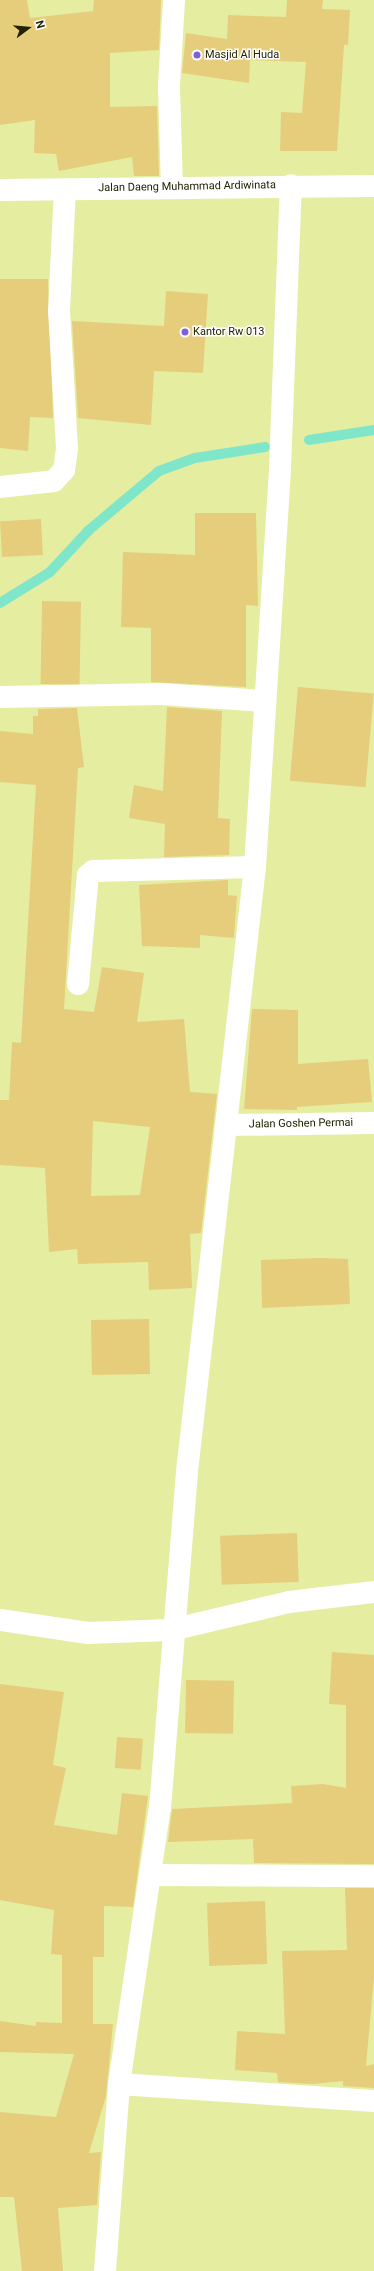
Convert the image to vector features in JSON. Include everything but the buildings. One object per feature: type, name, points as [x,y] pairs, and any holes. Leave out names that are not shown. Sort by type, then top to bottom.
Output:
[{"type":"street","points":[[172,188],[170,85],[174,0]]},
{"type":"street","points":[[374,180],[374,186]]},
{"type":"street","points":[[105,2271],[119,2084],[150,1875],[168,1724],[171,1630],[228,1125],[255,867],[264,701],[280,468],[291,185]]},
{"type":"street","name":"Jalan Daeng Muhammad Ardiwinata","points":[[0,190],[291,185],[374,186]]},
{"type":"street","points":[[0,487],[54,481],[64,470],[67,449],[59,312],[64,190]]},
{"type":"street","points":[[0,697],[162,694],[264,701]]},
{"type":"street","points":[[78,984],[88,875],[93,871],[255,867]]},
{"type":"street","name":"Jalan Goshen Permai","points":[[228,1125],[374,1123]]},
{"type":"street","points":[[0,1620],[88,1633],[171,1630],[289,1602],[374,1592]]},
{"type":"street","points":[[150,1875],[374,1876]]},
{"type":"street","points":[[119,2084],[374,2101]]},
{"type":"waterway","points":[[309,440],[374,430]]},
{"type":"waterway","points":[[0,603],[50,572],[89,530],[159,471],[195,458],[265,447]]},
{"type":"place","name":"Masjid Al Huda","points":[[197,55]]},
{"type":"place","name":"Kantor Rw 013","points":[[185,332]]}]
